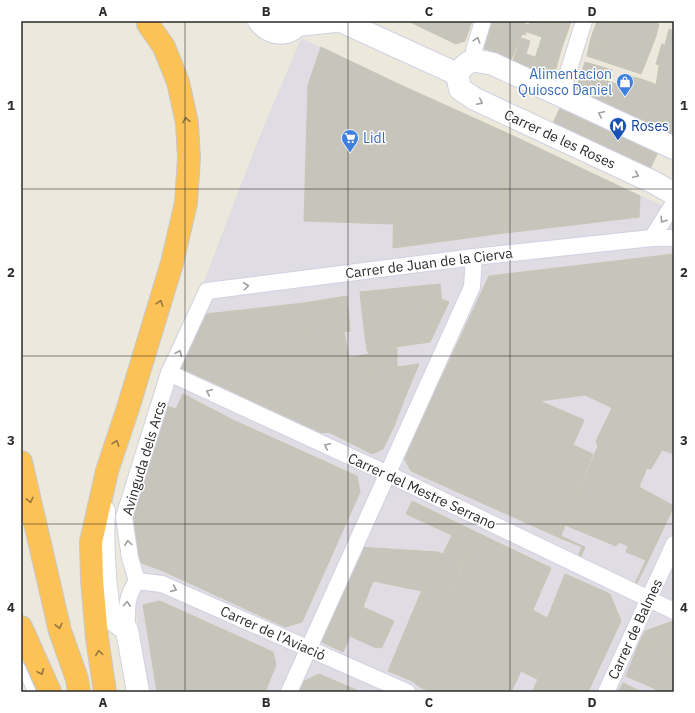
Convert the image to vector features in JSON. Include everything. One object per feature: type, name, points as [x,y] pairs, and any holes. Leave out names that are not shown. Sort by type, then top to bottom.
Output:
[{"type":"highway","points":[[105,692],[97,638],[92,580],[91,542],[106,472],[128,408],[172,263],[186,204],[188,158],[187,123],[178,82],[164,46],[147,23]]},
{"type":"highway","points":[[21,462],[60,631],[78,686]]},
{"type":"highway","points":[[21,627],[50,692]]},
{"type":"main road","points":[[259,21],[268,30],[281,33],[293,29],[298,23],[335,21]]},
{"type":"main road","points":[[341,21],[370,27],[457,74],[465,64],[474,60],[493,64],[674,148]]},
{"type":"main road","name":"Carrer de les Roses","points":[[457,74],[460,89],[475,99],[646,179],[674,194]]},
{"type":"main road","name":"Avinguda dels Arcs","points":[[106,472],[102,556],[104,582],[110,617],[127,630]]},
{"type":"main road","points":[[127,630],[138,692]]},
{"type":"street","points":[[474,60],[474,50],[483,21]]},
{"type":"street","points":[[561,95],[584,21]]},
{"type":"street","points":[[652,238],[674,203]]},
{"type":"street","name":"Carrer de Juan de la Cierva","points":[[207,291],[474,257],[652,238],[674,238]]},
{"type":"street","points":[[290,692],[472,287],[474,257]]},
{"type":"street","name":"Avinguda dels Arcs","points":[[137,581],[130,558],[124,517],[169,374],[207,291]]},
{"type":"street","name":"Carrer del Mestre Serrano","points":[[169,374],[388,474],[674,611]]},
{"type":"street","name":"Carrer de Balmes","points":[[606,692],[674,544]]},
{"type":"street","points":[[127,630],[127,602],[129,592],[137,581]]},
{"type":"street","name":"Carrer de l’Aviació","points":[[137,581],[162,584],[407,692]]},
{"type":"lane","points":[[21,668],[32,692]]},
{"type":"shaded area","points":[[301,38],[674,211],[674,692],[149,692],[121,518],[196,302],[257,143]]},
{"type":"building","points":[[408,21],[472,21],[465,41],[456,44]]},
{"type":"building","points":[[490,21],[517,21],[529,25],[525,35]]},
{"type":"building","points":[[530,21],[549,21],[569,28],[563,44],[527,32]]},
{"type":"building","points":[[549,21],[571,21],[569,28]]},
{"type":"building","points":[[597,21],[605,21],[656,36],[648,57],[590,41]]},
{"type":"building","points":[[605,21],[649,21],[659,24],[656,36]]},
{"type":"building","points":[[489,22],[522,34],[511,60],[483,48]]},
{"type":"building","points":[[669,29],[674,31],[674,91],[656,86],[659,65],[656,64],[662,44],[665,45]]},
{"type":"building","points":[[542,37],[563,44],[560,54],[538,50]]},
{"type":"building","points":[[521,38],[530,41],[526,54],[535,57],[529,74],[511,66]]},
{"type":"building","points":[[590,42],[648,57],[641,74],[587,56]]},
{"type":"building","name":"Lidl","points":[[321,47],[396,83],[393,224],[304,221],[308,85]]},
{"type":"building","points":[[538,48],[560,54],[553,79],[532,70]]},
{"type":"building","points":[[585,62],[612,70],[607,81],[623,86],[625,75],[641,79],[629,120],[580,98],[576,89]]},
{"type":"building","points":[[641,79],[674,91],[674,140],[629,120]]},
{"type":"building","points":[[396,83],[507,133],[504,233],[393,248]]},
{"type":"building","points":[[562,104],[595,120],[586,139],[553,123]]},
{"type":"building","points":[[595,120],[659,150],[650,169],[586,139]]},
{"type":"building","points":[[507,133],[640,196],[639,217],[505,233]]},
{"type":"building","points":[[674,254],[674,437],[585,395],[540,401],[584,420],[573,445],[593,454],[560,538],[411,471],[404,458],[489,276]]},
{"type":"building","points":[[440,284],[442,304],[425,306],[424,304],[362,311],[360,292]]},
{"type":"building","points":[[347,296],[350,331],[308,336],[304,303]]},
{"type":"building","points":[[441,299],[449,302],[430,342],[425,306],[442,304]]},
{"type":"building","points":[[304,303],[321,433],[181,368],[206,314]]},
{"type":"building","points":[[424,304],[430,342],[367,351],[362,311]]},
{"type":"building","points":[[344,332],[349,358],[325,362],[321,334]]},
{"type":"building","points":[[321,334],[325,362],[369,354],[368,351],[397,348],[397,367],[369,370],[371,394],[408,390],[394,426],[321,433],[308,336]]},
{"type":"building","points":[[419,364],[408,390],[405,366]]},
{"type":"building","points":[[405,366],[408,390],[371,394],[369,370]]},
{"type":"building","points":[[183,394],[191,398],[181,420],[173,416]]},
{"type":"building","points":[[183,394],[233,420],[357,476],[360,492],[302,622],[285,627],[163,571],[134,560],[129,525],[167,406],[176,409]]},
{"type":"building","points":[[612,408],[674,437],[674,454],[662,450],[651,469],[647,468],[639,487],[674,506],[648,561],[626,552],[628,546],[619,542],[616,546],[565,525],[598,446],[596,441]]},
{"type":"building","points":[[202,424],[226,435],[220,450],[208,443],[207,446],[194,440]]},
{"type":"building","points":[[394,426],[383,449],[372,454],[329,432]]},
{"type":"building","points":[[412,501],[478,533],[463,564],[443,554],[452,535],[406,514]]},
{"type":"building","points":[[478,533],[551,568],[509,665],[521,671],[511,692],[432,692],[420,687],[412,681]]},
{"type":"building","points":[[561,536],[585,547],[579,561],[633,588],[646,560],[648,561],[634,589],[576,561],[582,547],[560,538]]},
{"type":"building","points":[[359,547],[438,552],[422,591],[373,581],[363,607],[338,596]]},
{"type":"building","points":[[438,552],[463,564],[412,681],[388,671]]},
{"type":"building","points":[[565,574],[610,594],[621,621],[588,692],[532,692],[563,626],[547,619]]},
{"type":"building","points":[[338,596],[394,621],[382,647],[376,648],[350,636],[343,652],[320,641]]},
{"type":"building","points":[[160,601],[273,652],[276,665],[265,692],[157,692],[143,605]]},
{"type":"building","points":[[532,610],[563,626],[537,679],[509,665]]},
{"type":"building","points":[[673,621],[674,656],[669,654],[671,648],[648,638],[645,643],[640,641],[645,631]]},
{"type":"building","points":[[648,638],[671,648],[669,654],[645,643]]},
{"type":"building","points":[[640,641],[665,652],[651,687],[626,676]]},
{"type":"building","points":[[665,652],[674,656],[674,692],[661,692],[651,687]]},
{"type":"building","points":[[319,674],[361,692],[298,692],[302,682]]},
{"type":"building","points":[[623,683],[640,691],[640,692],[618,692]]},
{"type":"place","name":"Alimentacion Quiosco Daniel","points":[[625,97]]},
{"type":"place","name":"Roses","points":[[618,141]]},
{"type":"place","name":"Lidl","points":[[350,153]]}]
